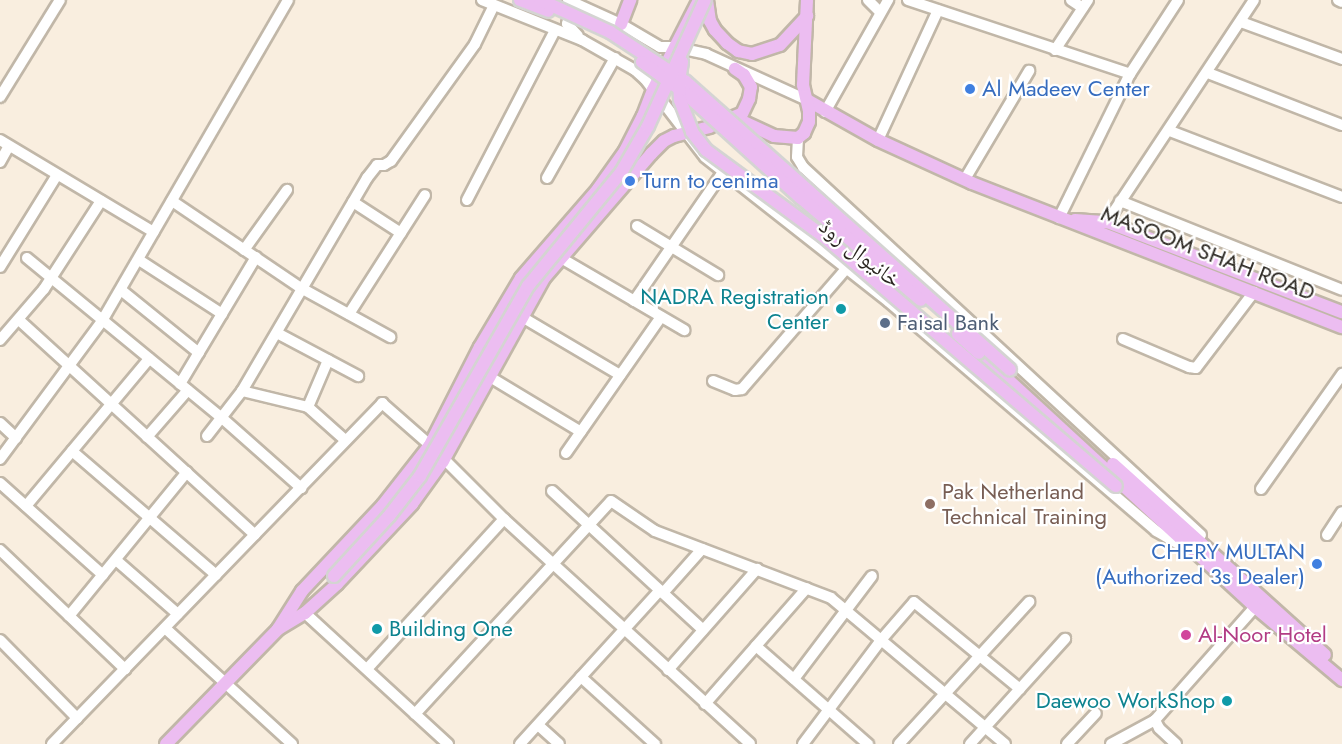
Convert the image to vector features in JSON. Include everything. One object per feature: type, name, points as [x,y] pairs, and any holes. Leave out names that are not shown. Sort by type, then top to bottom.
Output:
[{"type":"main road","name":"خانیوال روڈ","points":[[520,0],[599,34],[685,93],[980,353],[1171,530],[1342,670]]},
{"type":"main road","name":"خانیوال روڈ","points":[[540,0],[610,32],[686,82],[1010,370],[1208,558],[1255,606],[1342,680]]},
{"type":"main road","points":[[621,24],[630,0]]},
{"type":"main road","points":[[278,629],[302,591],[383,505],[430,445],[509,297],[546,247],[612,172],[639,126],[653,90],[699,0]]},
{"type":"main road","points":[[706,0],[710,21],[715,30],[732,47],[752,54],[780,45],[807,16]]},
{"type":"main road","points":[[166,744],[278,629],[334,576],[389,516],[420,476],[528,286],[622,171],[648,126],[706,0]]},
{"type":"main road","points":[[735,118],[774,136],[798,138],[804,133],[809,123],[803,85],[807,0]]},
{"type":"main road","points":[[688,37],[679,81],[680,100],[692,132],[706,150],[823,236],[1116,486],[1171,530]]},
{"type":"main road","points":[[278,629],[304,613],[337,584],[401,517],[443,461],[544,278],[651,154],[664,141],[735,118],[747,107],[751,92],[744,75],[735,69]]},
{"type":"main road","name":"MASOOM SHAH ROAD","points":[[807,100],[878,140],[965,179],[1059,218],[1342,327]]},
{"type":"main road","name":"MASOOM SHAH ROAD","points":[[1059,218],[1107,222],[1342,312]]},
{"type":"street","points":[[1,93],[60,0]]},
{"type":"street","points":[[0,459],[102,321],[288,0]]},
{"type":"street","name":"خانیوال روڈ","points":[[482,0],[582,40],[635,70],[705,157],[846,269],[1156,531],[1208,558]]},
{"type":"street","points":[[568,0],[598,12],[660,47],[674,47],[706,54],[807,100]]},
{"type":"street","points":[[868,0],[880,12]]},
{"type":"street","points":[[825,112],[888,0]]},
{"type":"street","points":[[908,0],[1130,75]]},
{"type":"street","points":[[1055,50],[1086,4],[1071,0]]},
{"type":"street","points":[[1059,218],[1130,75],[1178,0]]},
{"type":"street","points":[[1107,222],[1170,131],[1254,0]]},
{"type":"street","points":[[1338,0],[1342,2]]},
{"type":"street","points":[[207,436],[242,392],[301,288],[377,165],[384,165],[391,161],[475,44],[494,5]]},
{"type":"street","points":[[582,40],[567,24],[568,16],[575,10],[583,8],[598,12]]},
{"type":"street","points":[[878,140],[938,10]]},
{"type":"street","points":[[1240,22],[1342,59]]},
{"type":"street","points":[[467,200],[555,30]]},
{"type":"street","points":[[547,178],[615,58]]},
{"type":"street","points":[[965,179],[1029,71]]},
{"type":"street","points":[[1208,73],[1342,125]]},
{"type":"street","points":[[1170,131],[1342,197]]},
{"type":"street","points":[[798,138],[797,157],[803,167],[1206,540],[1208,558]]},
{"type":"street","points":[[0,162],[5,143],[154,232]]},
{"type":"street","points":[[634,301],[673,248],[723,172]]},
{"type":"street","points":[[0,267],[57,175]]},
{"type":"street","points":[[244,250],[287,190]]},
{"type":"street","points":[[349,314],[425,195]]},
{"type":"street","points":[[0,340],[19,320],[52,276],[101,201]]},
{"type":"street","points":[[172,201],[301,288],[390,337]]},
{"type":"street","points":[[1120,201],[1342,290]]},
{"type":"street","points":[[353,202],[401,233]]},
{"type":"street","points":[[637,226],[718,275]]},
{"type":"street","points":[[147,437],[184,387],[199,353],[256,257]]},
{"type":"street","points":[[27,258],[52,276],[102,321],[222,418],[301,488]]},
{"type":"street","points":[[561,258],[684,330]]},
{"type":"street","points":[[139,260],[222,314]]},
{"type":"street","points":[[713,381],[735,390],[741,388],[846,269]]},
{"type":"street","points":[[121,290],[199,353]]},
{"type":"street","points":[[1123,339],[1196,368],[1254,292]]},
{"type":"street","points":[[522,317],[620,375]]},
{"type":"street","points":[[566,453],[661,317]]},
{"type":"street","points":[[19,320],[255,535]]},
{"type":"street","points":[[277,333],[358,376]]},
{"type":"street","points":[[26,506],[149,359]]},
{"type":"street","points":[[308,407],[328,360]]},
{"type":"street","points":[[1261,489],[1342,374]]},
{"type":"street","points":[[490,376],[580,432]]},
{"type":"street","points":[[242,392],[308,407],[345,440]]},
{"type":"street","points":[[52,744],[382,402],[430,445],[443,461],[504,519],[750,744]]},
{"type":"street","points":[[0,423],[16,438]]},
{"type":"street","points":[[72,451],[216,575]]},
{"type":"street","points":[[69,616],[186,472]]},
{"type":"street","points":[[0,483],[103,575]]},
{"type":"street","points":[[552,491],[703,630]]},
{"type":"street","points":[[415,714],[611,501],[655,531],[831,598],[1005,744]]},
{"type":"street","points":[[1327,536],[1342,512]]},
{"type":"street","points":[[367,669],[504,519]]},
{"type":"street","points":[[520,744],[702,549]]},
{"type":"street","points":[[0,550],[125,669]]},
{"type":"street","points":[[116,560],[178,614]]},
{"type":"street","points":[[668,670],[757,569]]},
{"type":"street","points":[[794,679],[872,576]]},
{"type":"street","points":[[705,704],[807,588]]},
{"type":"street","points":[[804,744],[881,640],[914,602],[1020,689]]},
{"type":"street","points":[[899,744],[1029,602]]},
{"type":"street","points":[[1111,744],[1155,720],[1255,606]]},
{"type":"street","points":[[304,613],[448,744]]},
{"type":"street","points":[[165,628],[292,744]]},
{"type":"street","points":[[970,744],[1065,639]]},
{"type":"street","points":[[0,640],[77,718]]},
{"type":"street","points":[[756,646],[868,744]]},
{"type":"street","points":[[581,677],[655,744]]},
{"type":"street","points":[[1067,744],[1096,713]]},
{"type":"street","points":[[1155,720],[1159,728],[1176,744]]},
{"type":"street","points":[[538,725],[559,744]]},
{"type":"place","name":"Al Madeev Center","points":[[970,89]]},
{"type":"place","name":"Turn to cenima","points":[[630,181]]},
{"type":"place","name":"NADRA Registration Center","points":[[841,309]]},
{"type":"place","name":"Faisal Bank","points":[[885,323]]},
{"type":"place","name":"Pak Netherland Technical Training","points":[[930,504]]},
{"type":"place","name":"CHERY MULTAN (Authorized 3s Dealer)","points":[[1317,564]]},
{"type":"place","name":"Building One","points":[[377,629]]},
{"type":"place","name":"Al-Noor Hotel","points":[[1186,635]]},
{"type":"place","name":"Daewoo WorkShop","points":[[1227,701]]}]
